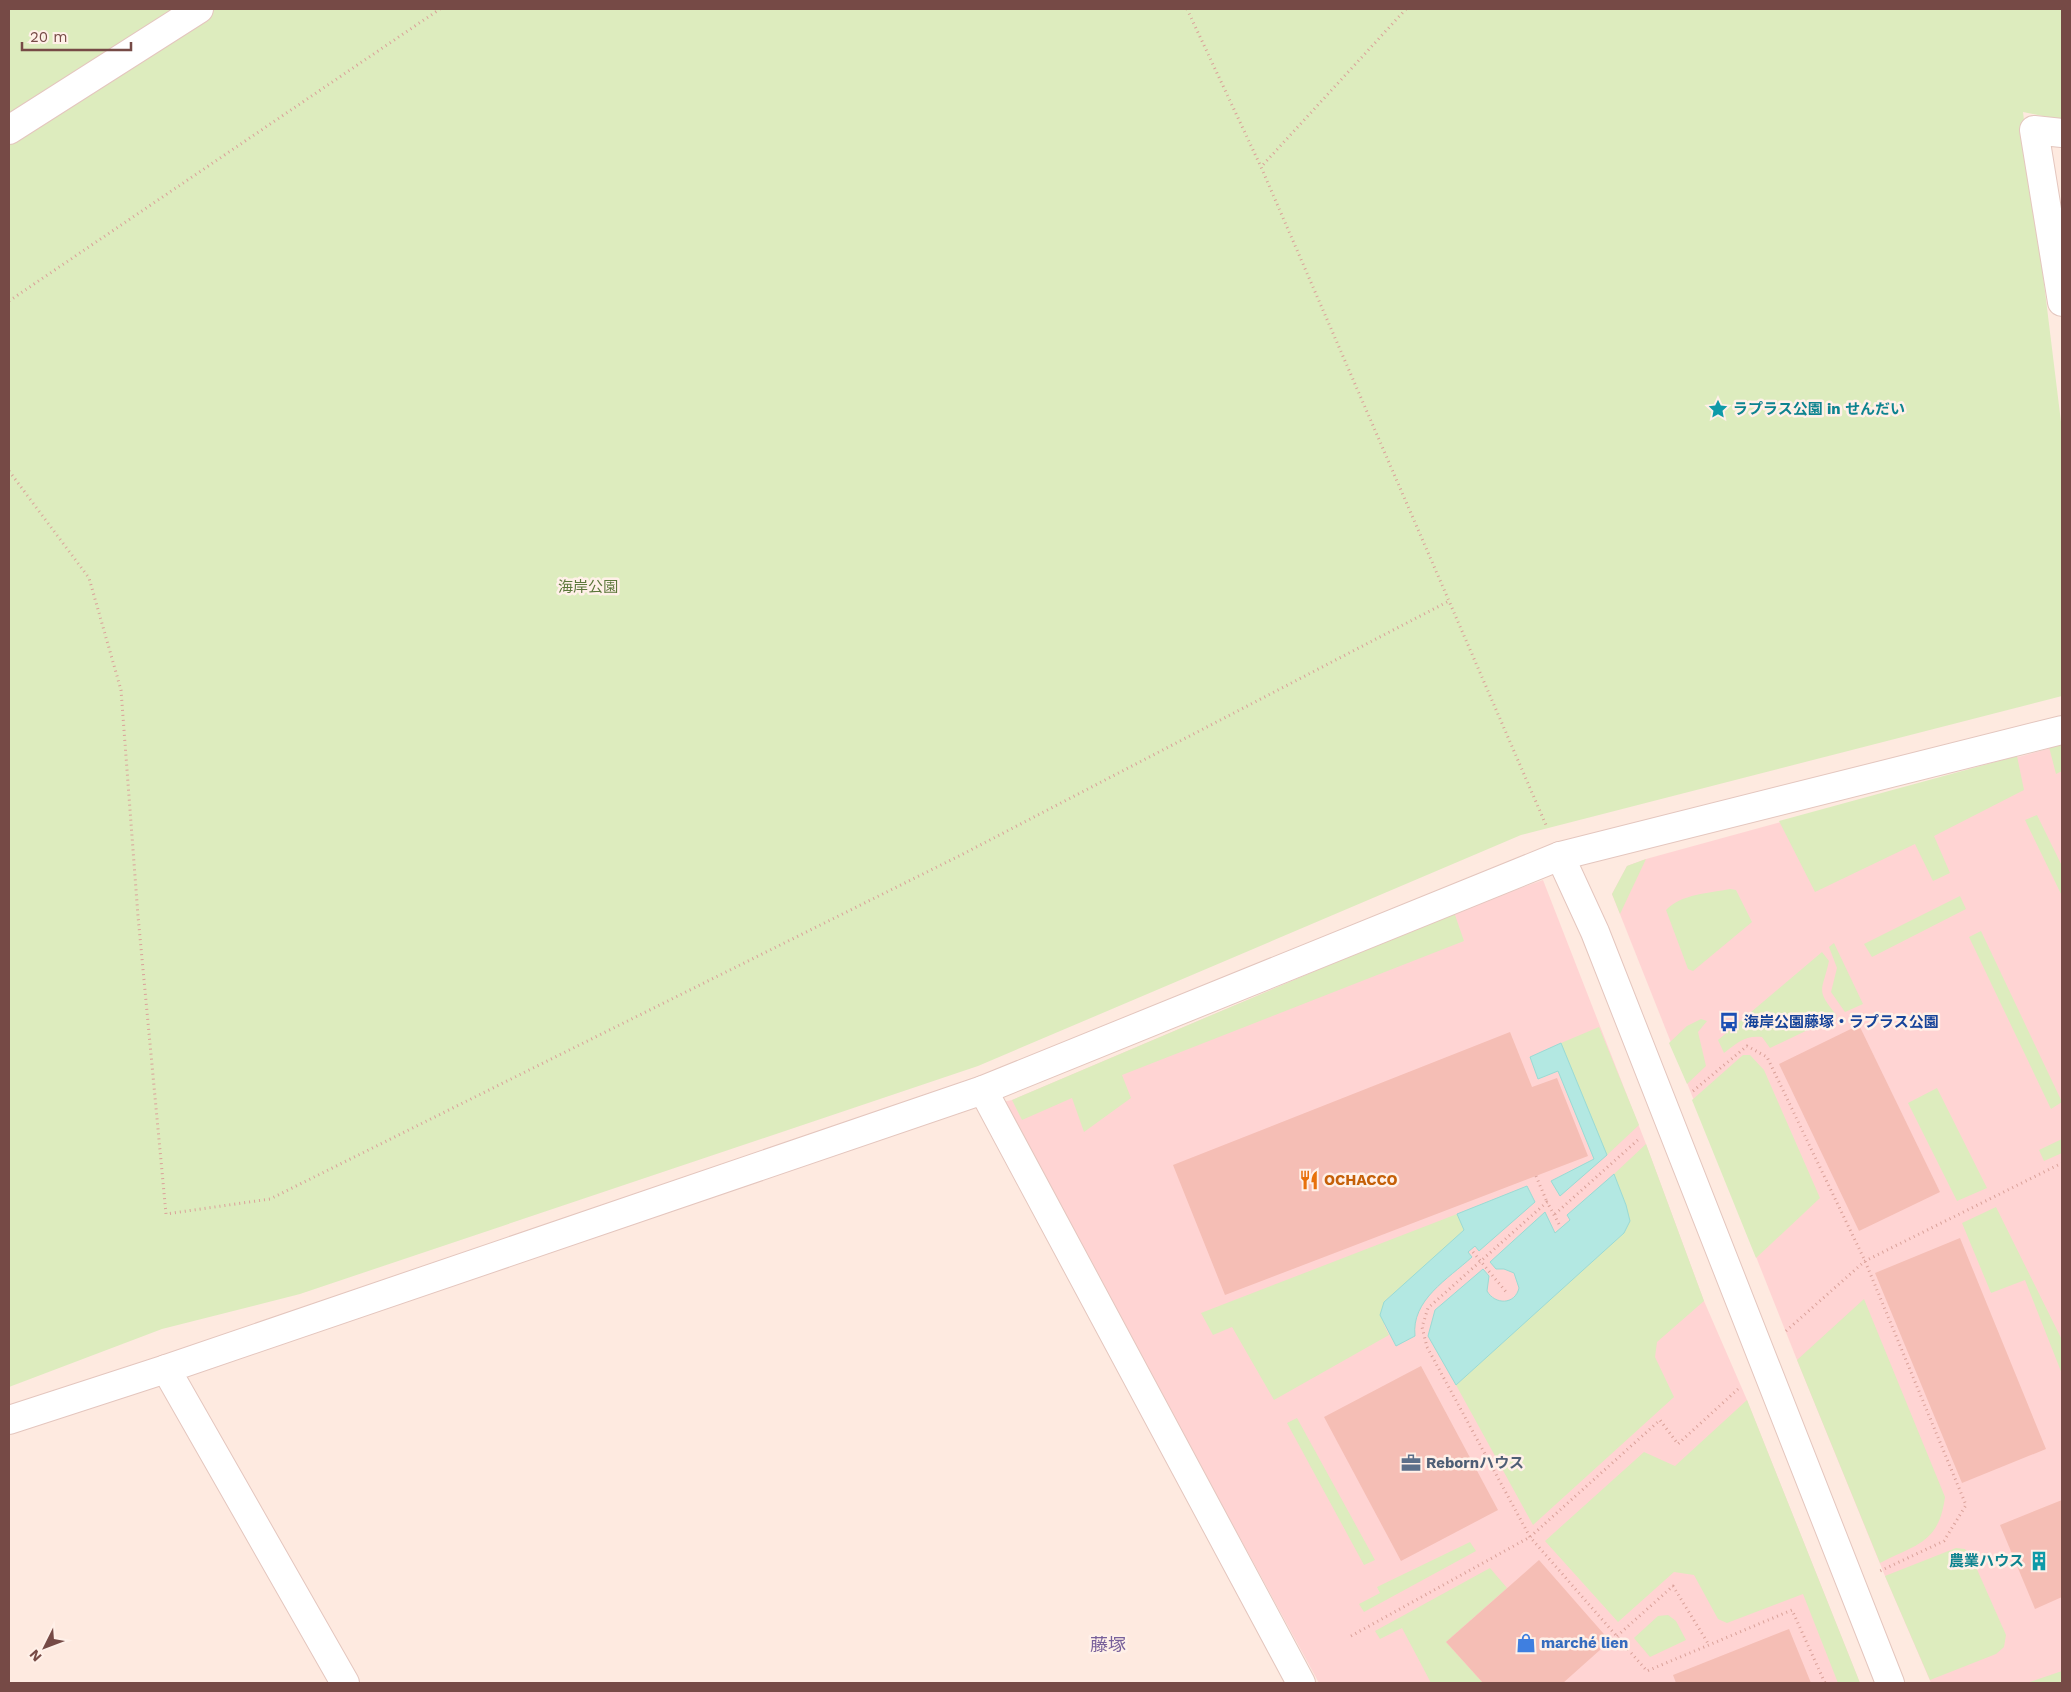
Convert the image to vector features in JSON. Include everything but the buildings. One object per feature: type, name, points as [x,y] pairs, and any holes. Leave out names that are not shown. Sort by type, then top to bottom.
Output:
[{"type":"street","points":[[9,130],[198,9]]},
{"type":"street","points":[[2062,133],[2034,130],[2062,302]]},
{"type":"street","points":[[9,1420],[166,1369],[983,1090],[1560,856],[2062,730]]},
{"type":"street","points":[[1560,856],[1595,932],[1890,1683]]},
{"type":"street","points":[[983,1090],[1301,1683]]},
{"type":"street","points":[[166,1369],[345,1683]]},
{"type":"path","points":[[9,301],[440,9]]},
{"type":"path","points":[[1187,9],[1261,167],[1560,856]]},
{"type":"path","points":[[1261,167],[1406,9]]},
{"type":"path","points":[[9,471],[89,578],[122,690],[138,916],[166,1214],[270,1199],[961,855],[1448,601]]},
{"type":"path","points":[[1687,1096],[1747,1046],[1767,1057],[1865,1261],[1966,1505],[1944,1542],[1877,1572]]},
{"type":"path","points":[[1555,1214],[1642,1137]]},
{"type":"path","points":[[1780,1336],[1865,1261],[2062,1163]]},
{"type":"path","points":[[1536,1176],[1559,1224]]},
{"type":"path","points":[[1548,1202],[1428,1308],[1422,1328],[1427,1348],[1530,1538],[1647,1671],[1792,1610],[1825,1683]]},
{"type":"path","points":[[1473,1252],[1507,1293]]},
{"type":"path","points":[[1351,1636],[1530,1538],[1660,1420],[1678,1444],[1741,1386]]},
{"type":"path","points":[[1617,1636],[1673,1586],[1709,1645]]},
{"type":"shaded area","points":[[2062,745],[2062,1683],[1931,1683],[1797,1360],[1612,894],[1627,866],[1646,859]]},
{"type":"shaded area","points":[[1543,880],[1646,1144],[1704,1301],[1747,1400],[1860,1683],[1319,1683],[1002,1102],[1012,1100],[1454,912]]},
{"type":"green space","name":"海岸公園","points":[[9,9],[2062,9],[2062,120],[2023,112],[2062,430],[2062,696],[1521,835],[978,1066],[300,1294],[162,1329],[9,1387]]},
{"type":"green space","points":[[2062,745],[2062,771],[2056,774],[2049,747]]},
{"type":"green space","points":[[2017,756],[2024,790],[1934,836],[1950,873],[1933,881],[1915,844],[1815,892],[1779,821]]},
{"type":"green space","points":[[2037,815],[2062,866],[2062,896],[2025,820]]},
{"type":"green space","points":[[1646,859],[1620,914],[1612,894],[1627,866]]},
{"type":"green space","points":[[1730,889],[1736,890],[1752,922],[1693,971],[1688,969],[1666,910],[1688,897]]},
{"type":"green space","points":[[1960,896],[1966,909],[1872,957],[1864,944]]},
{"type":"green space","points":[[1454,912],[1464,941],[1122,1075],[1131,1098],[1084,1132],[1072,1098],[1022,1120],[1012,1100]]},
{"type":"green space","points":[[1981,931],[2062,1102],[2051,1109],[1969,937]]},
{"type":"green space","points":[[1834,943],[1863,1004],[1845,1012],[1831,992],[1837,968],[1829,947]]},
{"type":"green space","points":[[1822,952],[1829,961],[1822,990],[1823,995],[1837,1016],[1770,1048],[1762,1037],[1751,1037],[1742,1040],[1724,1053],[1718,1040]]},
{"type":"green space","points":[[1701,1019],[1707,1021],[1698,1032],[1706,1066],[1687,1084],[1669,1043],[1687,1026]]},
{"type":"green space","points":[[1599,1027],[1639,1125],[1607,1155],[1561,1043]]},
{"type":"green space","points":[[1743,1055],[1750,1055],[1764,1070],[1820,1198],[1756,1258],[1692,1100]]},
{"type":"green space","points":[[1937,1088],[1987,1188],[1957,1201],[1908,1103]]},
{"type":"green space","points":[[2062,1139],[2062,1153],[2044,1161],[2039,1150]]},
{"type":"green space","points":[[1646,1144],[1704,1301],[1657,1342],[1655,1357],[1674,1397],[1533,1525],[1456,1385],[1624,1233],[1630,1221],[1614,1174]]},
{"type":"green space","points":[[1996,1207],[2062,1340],[2062,1374],[2025,1280],[1991,1293],[1962,1223]]},
{"type":"green space","points":[[1457,1214],[1464,1230],[1384,1302],[1384,1325],[1389,1335],[1274,1400],[1232,1327],[1213,1335],[1201,1313]]},
{"type":"green space","points":[[1864,1299],[1945,1497],[1938,1524],[1932,1533],[1915,1546],[1880,1563],[1797,1360]]},
{"type":"green space","points":[[1747,1400],[1860,1683],[1838,1683],[1803,1594],[1727,1623],[1718,1619],[1694,1575],[1674,1572],[1618,1622],[1545,1541],[1644,1452],[1675,1466]]},
{"type":"green space","points":[[1297,1418],[1375,1560],[1364,1565],[1287,1423]]},
{"type":"green space","points":[[1470,1542],[1476,1551],[1364,1612],[1359,1604],[1380,1593],[1377,1587]]},
{"type":"green space","points":[[1956,1548],[1965,1549],[1972,1558],[2006,1635],[2004,1647],[1996,1654],[1930,1680],[1885,1576]]},
{"type":"green space","points":[[1490,1568],[1507,1588],[1446,1642],[1483,1683],[1431,1683],[1402,1628],[1380,1639],[1375,1631]]},
{"type":"green space","points":[[1668,1615],[1676,1621],[1686,1640],[1650,1657],[1634,1638],[1658,1616]]},
{"type":"green space","points":[[2062,1671],[2062,1683],[2027,1683]]},
{"type":"water","points":[[1561,1043],[1607,1155],[1560,1196],[1551,1181],[1594,1159],[1558,1071],[1538,1079],[1530,1057]]},
{"type":"water","points":[[1614,1174],[1630,1221],[1624,1233],[1456,1385],[1428,1336],[1435,1310],[1483,1269],[1489,1276],[1487,1291],[1491,1296],[1500,1301],[1513,1298],[1519,1288],[1514,1273],[1504,1269],[1496,1269],[1490,1262],[1545,1212],[1555,1233],[1570,1220],[1567,1215]]},
{"type":"water","points":[[1527,1186],[1535,1202],[1479,1251],[1475,1246],[1468,1252],[1472,1257],[1442,1282],[1425,1301],[1415,1323],[1415,1336],[1396,1346],[1380,1315],[1384,1302],[1464,1230],[1457,1214]]},
{"type":"place","name":"ラプラス公園 in せんだい","points":[[1718,409]]},
{"type":"place","name":"海岸公園藤塚・ラプラス公園","points":[[1729,1022]]},
{"type":"place","name":"OCHACCO","points":[[1309,1180]]},
{"type":"place","name":"Rebornハウス","points":[[1411,1463]]},
{"type":"place","name":"農業ハウス","points":[[2039,1561]]},
{"type":"place","name":"marché lien","points":[[1526,1643]]},
{"type":"district","name":"藤塚","points":[[1108,1644]]}]
